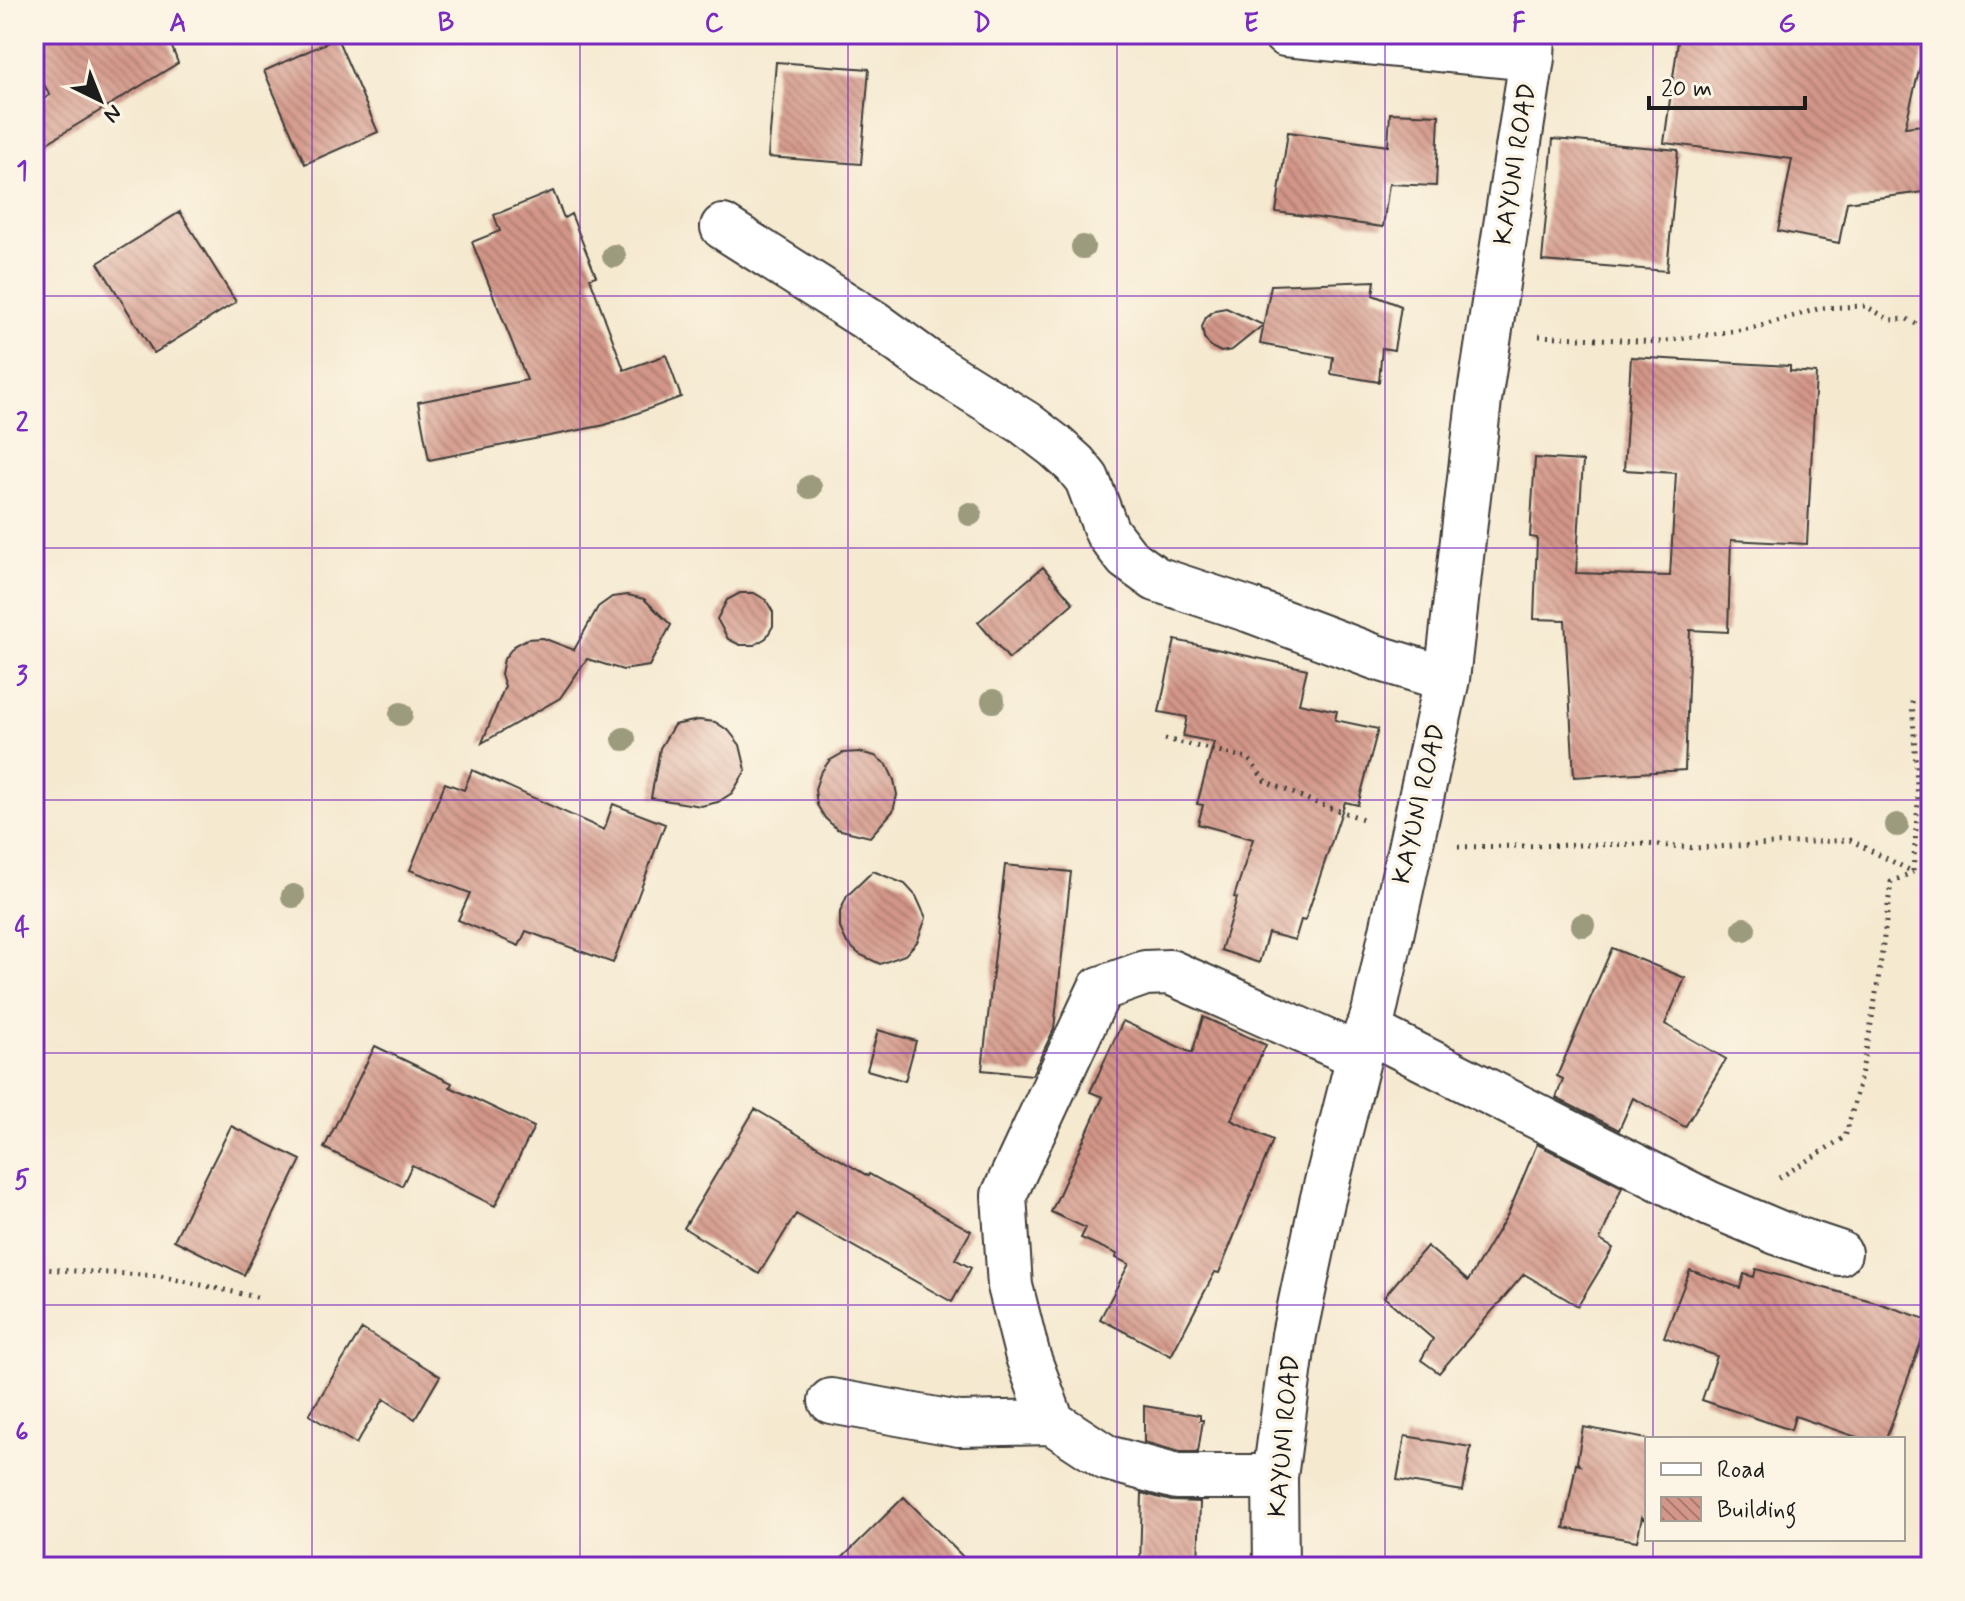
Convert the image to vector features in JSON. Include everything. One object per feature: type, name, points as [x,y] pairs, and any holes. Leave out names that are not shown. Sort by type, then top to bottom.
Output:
[{"type":"street","points":[[1285,34],[1532,46]]},
{"type":"street","name":"KAYUNI ROAD","points":[[1276,1567],[1275,1477],[1294,1335],[1322,1202],[1363,1043],[1374,1013],[1447,679],[1479,400],[1532,46]]},
{"type":"street","points":[[723,227],[874,323],[1055,446],[1087,479],[1107,532],[1127,558],[1156,579],[1375,657],[1447,679]]},
{"type":"street","points":[[1052,1422],[1028,1357],[1010,1286],[1004,1195],[1100,989],[1145,973],[1170,972],[1363,1043],[1710,1204],[1779,1233],[1839,1253]]},
{"type":"street","points":[[831,1401],[959,1424],[1052,1422],[1107,1458],[1177,1477],[1275,1477]]},
{"type":"path","points":[[1489,337],[1569,335],[1659,342],[1754,328],[1821,308],[1865,306],[1891,320],[1907,319],[1931,332]]},
{"type":"path","points":[[1912,700],[1918,802],[1913,872]]},
{"type":"path","points":[[1165,739],[1248,758],[1265,781],[1411,841],[1645,844],[1695,848],[1850,840],[1913,872]]},
{"type":"path","points":[[1778,1179],[1845,1137],[1861,1084],[1875,1008],[1891,882],[1913,872]]},
{"type":"path","points":[[34,1266],[41,1269],[160,1276],[261,1298]]},
{"type":"building","points":[[34,34],[167,34],[178,63],[34,151],[34,105],[50,95],[34,68]]},
{"type":"building","points":[[1679,34],[1928,34],[1905,127],[1931,124],[1931,191],[1847,202],[1839,243],[1778,231],[1792,159],[1664,143]]},
{"type":"building","points":[[337,38],[378,132],[305,164],[264,71]]},
{"type":"building","points":[[776,62],[869,69],[861,164],[768,157]]},
{"type":"building","points":[[1390,113],[1439,115],[1436,186],[1389,184],[1383,227],[1276,212],[1288,132],[1388,146]]},
{"type":"building","points":[[1553,139],[1678,150],[1667,271],[1542,261]]},
{"type":"building","points":[[553,191],[564,218],[571,214],[596,276],[590,278],[624,370],[666,355],[681,397],[605,425],[429,460],[418,402],[527,380],[472,242],[500,231],[494,215]]},
{"type":"building","points":[[180,212],[236,302],[154,353],[98,263]]},
{"type":"building","points":[[1375,281],[1373,295],[1401,306],[1394,350],[1382,348],[1379,382],[1331,374],[1333,357],[1260,344],[1271,285]]},
{"type":"building","points":[[1226,308],[1263,325],[1232,350],[1221,352],[1211,347],[1204,338],[1202,327],[1206,317],[1215,310]]},
{"type":"building","points":[[1631,357],[1790,366],[1790,371],[1816,373],[1807,544],[1731,540],[1728,632],[1690,630],[1685,770],[1574,777],[1565,620],[1534,619],[1537,538],[1530,537],[1535,458],[1583,461],[1576,573],[1670,576],[1676,473],[1624,470]]},
{"type":"building","points":[[1043,567],[1073,603],[1009,659],[978,622]]},
{"type":"building","points":[[740,593],[754,593],[766,600],[773,612],[773,626],[766,638],[754,645],[740,645],[728,639],[717,619],[727,600]]},
{"type":"building","points":[[628,595],[644,599],[671,625],[649,666],[623,670],[587,659],[560,698],[482,743],[505,686],[501,674],[504,659],[514,646],[527,639],[543,638],[574,650],[598,607],[612,597]]},
{"type":"building","points":[[1175,640],[1307,669],[1299,703],[1337,711],[1335,720],[1378,729],[1358,805],[1345,802],[1305,921],[1301,920],[1295,940],[1268,933],[1259,963],[1221,950],[1253,839],[1198,824],[1203,805],[1197,804],[1214,742],[1183,736],[1187,717],[1159,712]]},
{"type":"building","points":[[699,720],[715,722],[729,731],[740,745],[746,770],[732,793],[718,802],[701,806],[651,798],[660,748],[674,725]]},
{"type":"building","points":[[859,752],[875,756],[887,765],[897,795],[893,811],[870,837],[837,829],[817,805],[815,789],[829,761],[843,753]]},
{"type":"building","points":[[472,770],[604,830],[613,804],[665,824],[613,963],[526,931],[519,946],[458,920],[470,893],[410,870],[445,783],[464,790]]},
{"type":"building","points":[[1005,865],[1071,872],[1054,1029],[1032,1075],[982,1070]]},
{"type":"building","points":[[873,871],[905,884],[916,896],[926,918],[917,942],[905,955],[880,964],[859,954],[847,943],[840,928],[840,912],[847,896]]},
{"type":"building","points":[[1612,948],[1685,978],[1665,1024],[1726,1059],[1685,1127],[1633,1098],[1619,1130],[1556,1098],[1563,1079],[1557,1076]]},
{"type":"building","points":[[1203,1017],[1266,1045],[1231,1120],[1273,1140],[1219,1273],[1215,1272],[1171,1356],[1100,1319],[1129,1264],[1116,1258],[1117,1254],[1081,1238],[1086,1228],[1051,1212],[1103,1097],[1090,1092],[1123,1021],[1192,1053]]},
{"type":"building","points":[[878,1030],[916,1041],[905,1081],[867,1070]]},
{"type":"building","points":[[375,1046],[452,1083],[450,1087],[534,1127],[495,1206],[412,1165],[402,1186],[324,1148]]},
{"type":"building","points":[[755,1109],[868,1176],[971,1231],[955,1259],[971,1268],[952,1302],[796,1214],[759,1274],[684,1228]]},
{"type":"building","points":[[231,1126],[301,1160],[244,1275],[174,1240]]},
{"type":"building","points":[[1537,1144],[1622,1187],[1600,1240],[1613,1248],[1578,1306],[1524,1274],[1439,1373],[1421,1360],[1433,1339],[1384,1297],[1427,1246],[1468,1281],[1508,1214]]},
{"type":"building","points":[[1756,1269],[1929,1320],[1887,1437],[1856,1437],[1795,1416],[1791,1430],[1702,1400],[1717,1356],[1664,1337],[1690,1270],[1740,1288],[1744,1274],[1754,1277]]},
{"type":"building","points":[[362,1329],[440,1376],[415,1419],[384,1399],[356,1444],[309,1415]]},
{"type":"building","points":[[1144,1406],[1200,1415],[1200,1420],[1203,1420],[1198,1452],[1180,1452],[1144,1442]]},
{"type":"building","points":[[1583,1427],[1645,1439],[1645,1520],[1642,1517],[1637,1541],[1564,1528],[1576,1464],[1580,1465],[1577,1462]]},
{"type":"building","points":[[1405,1436],[1471,1447],[1463,1491],[1397,1480]]},
{"type":"building","points":[[1142,1493],[1171,1501],[1200,1502],[1198,1567],[1140,1567]]},
{"type":"building","points":[[904,1497],[973,1567],[833,1567]]}]
